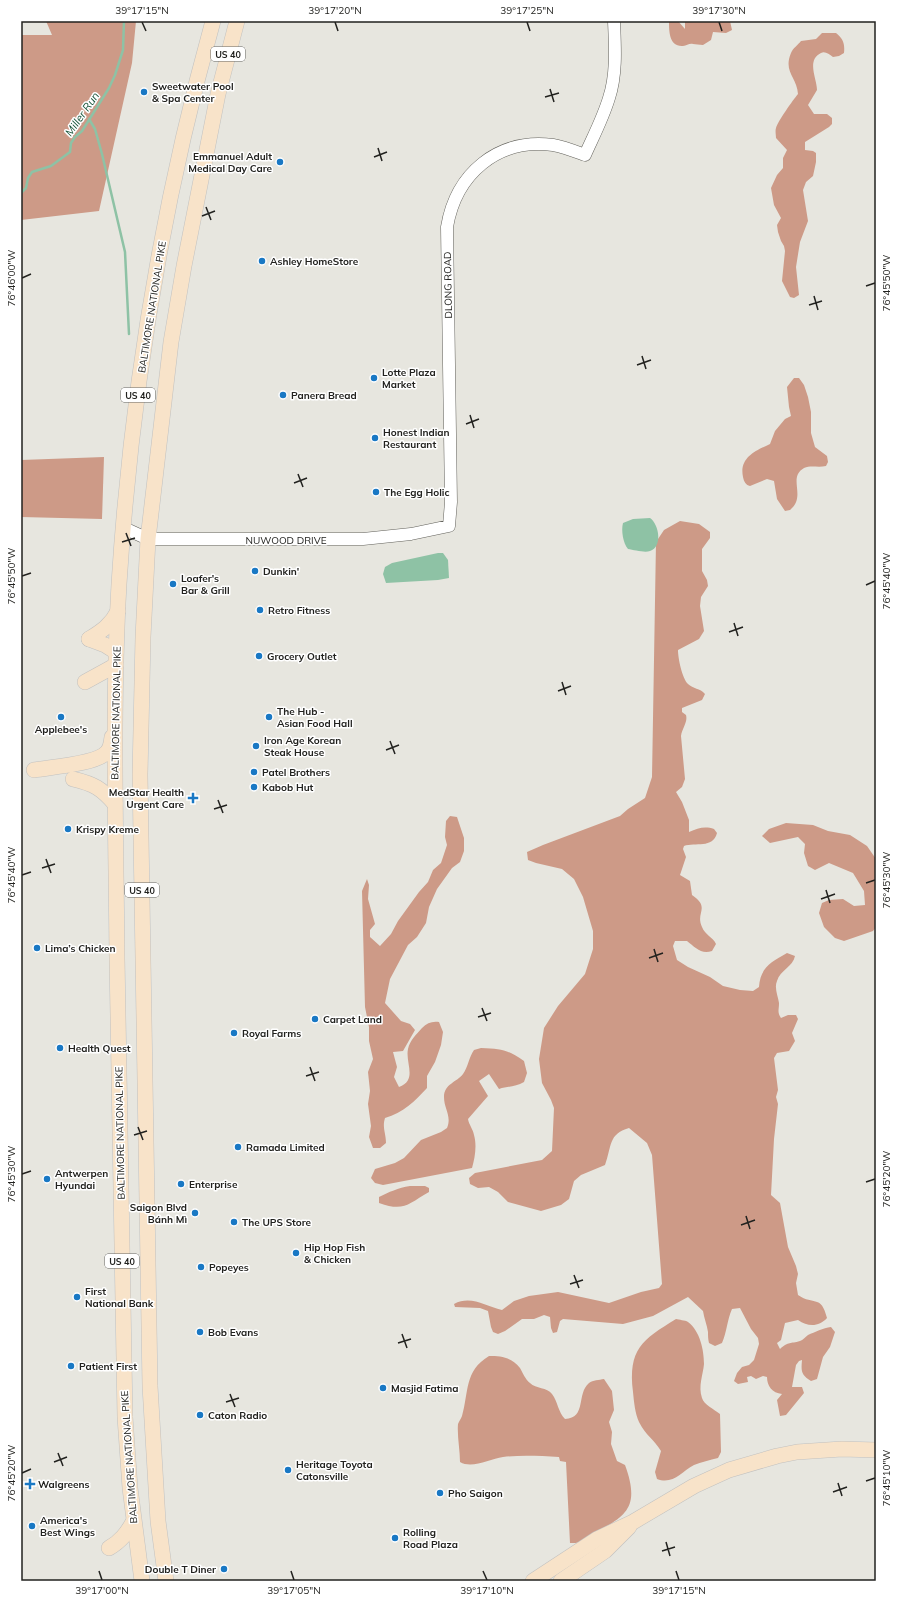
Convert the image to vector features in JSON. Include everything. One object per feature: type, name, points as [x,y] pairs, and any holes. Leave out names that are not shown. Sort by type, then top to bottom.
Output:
[{"type":"main road","name":"BALTIMORE NATIONAL PIKE","points":[[142,1581],[134,1522],[124,1409],[115,804],[115,716],[118,611],[124,528],[144,346],[158,260],[192,97],[212,21]]},
{"type":"main road","name":"US 40","points":[[166,1581],[154,1479],[150,1386],[140,791],[143,637],[148,539],[166,380],[184,266],[218,94],[237,21]]},
{"type":"main road","points":[[85,682],[116,658],[105,645],[89,639],[106,629],[113,622],[118,611]]},
{"type":"main road","points":[[34,770],[95,760],[102,757],[111,747],[115,716]]},
{"type":"main road","points":[[73,779],[95,785],[104,791],[115,804]]},
{"type":"main road","points":[[533,1581],[597,1539],[633,1522],[694,1486],[730,1470],[776,1456],[818,1450],[876,1450]]},
{"type":"main road","points":[[109,1548],[119,1542],[134,1522]]},
{"type":"main road","points":[[561,1581],[605,1551],[633,1522]]},
{"type":"main road","points":[[133,1581],[136,1541]]},
{"type":"main road","points":[[162,1556],[171,1581]]},
{"type":"street","name":"DLONG ROAD","points":[[449,526],[451,502],[447,228],[449,214],[454,200],[469,175],[489,158],[502,151],[530,144],[539,144],[567,148],[585,155],[609,99],[612,87],[614,71],[614,21]]},
{"type":"street","name":"NUWOOD DRIVE","points":[[124,528],[148,539],[363,539],[411,534],[449,526]]},
{"type":"shaded area","points":[[46,21],[136,21],[132,63],[99,211],[21,220],[21,35],[52,35]]},
{"type":"shaded area","points":[[669,21],[678,21],[685,29],[685,21],[730,21],[732,30],[726,33],[713,32],[711,40],[703,45],[689,44],[678,46],[672,41]]},
{"type":"shaded area","points":[[822,33],[836,33],[842,39],[844,44],[844,53],[833,57],[822,52],[814,60],[813,70],[817,90],[808,105],[814,114],[827,114],[832,118],[832,124],[805,142],[805,150],[816,153],[816,162],[813,176],[806,182],[803,190],[808,221],[800,242],[796,267],[799,295],[794,298],[790,297],[782,281],[785,251],[777,225],[781,218],[774,205],[771,188],[777,175],[783,168],[783,158],[787,150],[776,138],[776,128],[798,94],[789,70],[791,53],[801,41],[816,39]]},
{"type":"shaded area","points":[[794,378],[799,378],[804,385],[811,412],[811,433],[815,447],[827,456],[828,462],[826,466],[807,467],[799,472],[797,477],[797,499],[795,505],[790,510],[785,511],[777,499],[774,481],[767,479],[749,486],[744,480],[742,470],[743,465],[749,456],[770,444],[775,431],[785,419],[791,416],[787,387]]},
{"type":"shaded area","points":[[104,457],[102,519],[21,517],[21,460]]},
{"type":"shaded area","points":[[650,518],[656,525],[658,535],[657,545],[654,549],[648,552],[628,549],[623,536],[623,523],[633,519]]},
{"type":"shaded area","points":[[680,521],[699,524],[710,532],[710,538],[702,549],[702,571],[707,580],[708,586],[701,597],[700,606],[704,631],[699,639],[678,650],[681,668],[686,681],[690,686],[705,694],[702,700],[682,708],[682,712],[686,715],[686,723],[682,730],[681,736],[685,779],[682,787],[676,792],[682,802],[689,820],[689,832],[708,828],[714,829],[717,833],[715,838],[708,843],[684,846],[683,849],[686,857],[680,875],[690,881],[692,895],[701,903],[702,910],[700,922],[702,927],[716,944],[712,951],[708,952],[698,950],[687,941],[675,941],[673,946],[677,960],[710,977],[723,986],[740,990],[753,991],[759,987],[760,980],[767,966],[787,953],[795,956],[792,963],[781,974],[776,984],[781,1018],[788,1015],[796,1015],[798,1019],[792,1033],[795,1041],[789,1051],[777,1053],[774,1058],[778,1090],[776,1097],[778,1104],[774,1139],[771,1195],[780,1203],[788,1247],[798,1274],[796,1283],[798,1295],[819,1303],[825,1311],[827,1318],[820,1323],[813,1325],[806,1324],[798,1320],[785,1323],[781,1340],[777,1343],[780,1349],[783,1346],[800,1341],[808,1335],[825,1328],[831,1327],[835,1332],[830,1347],[823,1357],[817,1379],[811,1381],[803,1375],[802,1360],[796,1365],[792,1387],[802,1387],[804,1393],[786,1415],[780,1416],[777,1400],[782,1394],[773,1391],[768,1383],[767,1377],[763,1376],[756,1379],[751,1376],[747,1377],[748,1382],[738,1384],[734,1381],[737,1373],[742,1367],[749,1365],[754,1360],[759,1344],[758,1338],[751,1329],[740,1308],[732,1309],[722,1343],[715,1346],[709,1343],[708,1329],[703,1311],[688,1297],[653,1316],[623,1324],[563,1319],[560,1321],[557,1332],[553,1333],[550,1317],[544,1315],[534,1319],[522,1319],[498,1334],[493,1332],[488,1311],[480,1308],[455,1307],[454,1304],[472,1301],[502,1310],[514,1301],[529,1296],[558,1292],[609,1303],[641,1292],[659,1288],[662,1284],[652,1155],[647,1143],[629,1128],[614,1137],[605,1165],[581,1175],[574,1181],[569,1199],[561,1205],[541,1211],[508,1202],[498,1192],[489,1187],[478,1188],[470,1184],[469,1178],[475,1173],[542,1160],[552,1151],[554,1108],[542,1083],[539,1059],[544,1028],[558,1006],[585,974],[593,949],[593,931],[583,897],[574,879],[562,869],[528,860],[527,852],[620,816],[645,798],[652,777],[656,542],[664,530]]},
{"type":"shaded area","points":[[443,553],[448,560],[449,578],[386,583],[383,574],[385,567],[392,563]]},
{"type":"shaded area","points":[[450,816],[457,817],[464,838],[464,851],[460,862],[452,868],[437,889],[429,907],[426,923],[417,937],[408,945],[390,979],[385,1003],[401,1021],[410,1024],[415,1030],[403,1051],[393,1052],[397,1067],[394,1077],[399,1087],[405,1084],[408,1080],[410,1071],[408,1049],[412,1040],[422,1028],[430,1023],[439,1022],[443,1032],[441,1045],[435,1062],[427,1076],[427,1088],[403,1110],[385,1118],[384,1128],[386,1143],[380,1148],[373,1148],[369,1137],[371,1126],[368,1104],[370,1091],[368,1072],[373,1059],[369,1041],[369,1027],[365,1007],[362,891],[367,879],[369,885],[368,899],[375,924],[370,930],[370,937],[380,946],[391,934],[398,921],[428,882],[433,870],[441,863],[447,845],[445,837],[446,821]]},
{"type":"shaded area","points":[[786,823],[813,825],[828,831],[850,835],[867,846],[876,859],[876,927],[873,931],[844,941],[835,938],[824,927],[819,913],[822,903],[829,900],[843,899],[854,906],[865,905],[864,891],[853,873],[829,863],[815,870],[808,866],[804,853],[805,844],[798,837],[770,843],[762,836],[769,829]]},
{"type":"shaded area","points":[[481,1048],[499,1049],[513,1054],[524,1061],[527,1073],[524,1082],[518,1085],[499,1089],[489,1074],[479,1081],[488,1096],[468,1119],[475,1143],[475,1156],[472,1168],[383,1185],[375,1183],[371,1178],[375,1169],[395,1163],[404,1158],[421,1140],[447,1128],[449,1120],[444,1101],[446,1089],[463,1074],[474,1050]]},
{"type":"shaded area","points":[[410,1186],[425,1186],[429,1188],[429,1192],[411,1203],[400,1207],[387,1206],[379,1203],[379,1197],[394,1190]]},
{"type":"shaded area","points":[[676,1319],[688,1322],[696,1330],[700,1341],[704,1364],[701,1394],[705,1403],[720,1414],[721,1452],[718,1458],[694,1465],[672,1479],[663,1480],[657,1479],[655,1472],[661,1451],[639,1422],[635,1407],[632,1377],[635,1356],[640,1347],[654,1333]]},
{"type":"shaded area","points":[[489,1356],[509,1359],[517,1364],[525,1378],[532,1385],[544,1389],[552,1394],[565,1419],[572,1418],[579,1410],[583,1393],[589,1383],[604,1379],[612,1391],[614,1410],[609,1422],[612,1432],[611,1444],[617,1461],[625,1465],[630,1481],[631,1494],[629,1504],[625,1512],[618,1519],[584,1540],[576,1543],[570,1543],[566,1462],[560,1461],[559,1457],[524,1456],[503,1457],[475,1464],[465,1464],[460,1462],[458,1424],[462,1416],[471,1375],[475,1368]]},
{"type":"waterway","name":"Miller Run","points":[[21,193],[26,188],[28,178],[32,172],[51,166],[70,152],[71,143],[82,131],[109,88],[123,50],[124,21]]},
{"type":"waterway","points":[[89,119],[95,129],[102,154],[125,252],[129,334]]},
{"type":"place","name":"Sweetwater Pool & Spa Center","points":[[144,92]]},
{"type":"place","name":"Emmanuel Adult Medical Day Care","points":[[280,162]]},
{"type":"place","name":"Ashley HomeStore","points":[[262,261]]},
{"type":"place","name":"Lotte Plaza Market","points":[[374,378]]},
{"type":"place","name":"Panera Bread","points":[[283,395]]},
{"type":"place","name":"Honest Indian Restaurant","points":[[375,438]]},
{"type":"place","name":"The Egg Holic","points":[[376,492]]},
{"type":"place","name":"Dunkin'","points":[[255,571]]},
{"type":"place","name":"Loafer's Bar & Grill","points":[[173,584]]},
{"type":"place","name":"Retro Fitness","points":[[260,610]]},
{"type":"place","name":"Grocery Outlet","points":[[259,656]]},
{"type":"place","name":"Applebee's","points":[[61,717]]},
{"type":"place","name":"The Hub - Asian Food Hall","points":[[269,717]]},
{"type":"place","name":"Iron Age Korean Steak House","points":[[256,746]]},
{"type":"place","name":"Patel Brothers","points":[[254,772]]},
{"type":"place","name":"Kabob Hut","points":[[254,787]]},
{"type":"place","name":"MedStar Health Urgent Care","points":[[193,798]]},
{"type":"place","name":"Krispy Kreme","points":[[68,829]]},
{"type":"place","name":"Lima’s Chicken","points":[[37,948]]},
{"type":"place","name":"Carpet Land","points":[[315,1019]]},
{"type":"place","name":"Royal Farms","points":[[234,1033]]},
{"type":"place","name":"Health Quest","points":[[60,1048]]},
{"type":"place","name":"Ramada Limited","points":[[238,1147]]},
{"type":"place","name":"Antwerpen Hyundai","points":[[47,1179]]},
{"type":"place","name":"Enterprise","points":[[181,1184]]},
{"type":"place","name":"Saigon Blvd Bánh Mì","points":[[195,1213]]},
{"type":"place","name":"The UPS Store","points":[[234,1222]]},
{"type":"place","name":"Hip Hop Fish & Chicken","points":[[296,1253]]},
{"type":"place","name":"Popeyes","points":[[201,1267]]},
{"type":"place","name":"First National Bank","points":[[77,1297]]},
{"type":"place","name":"Bob Evans","points":[[200,1332]]},
{"type":"place","name":"Patient First","points":[[71,1366]]},
{"type":"place","name":"Masjid Fatima","points":[[383,1388]]},
{"type":"place","name":"Caton Radio","points":[[200,1415]]},
{"type":"place","name":"Heritage Toyota Catonsville","points":[[288,1470]]},
{"type":"place","name":"Walgreens","points":[[30,1484]]},
{"type":"place","name":"Pho Saigon","points":[[440,1493]]},
{"type":"place","name":"America's Best Wings","points":[[32,1526]]},
{"type":"place","name":"Rolling Road Plaza","points":[[395,1538]]},
{"type":"place","name":"Double T Diner","points":[[224,1569]]}]
